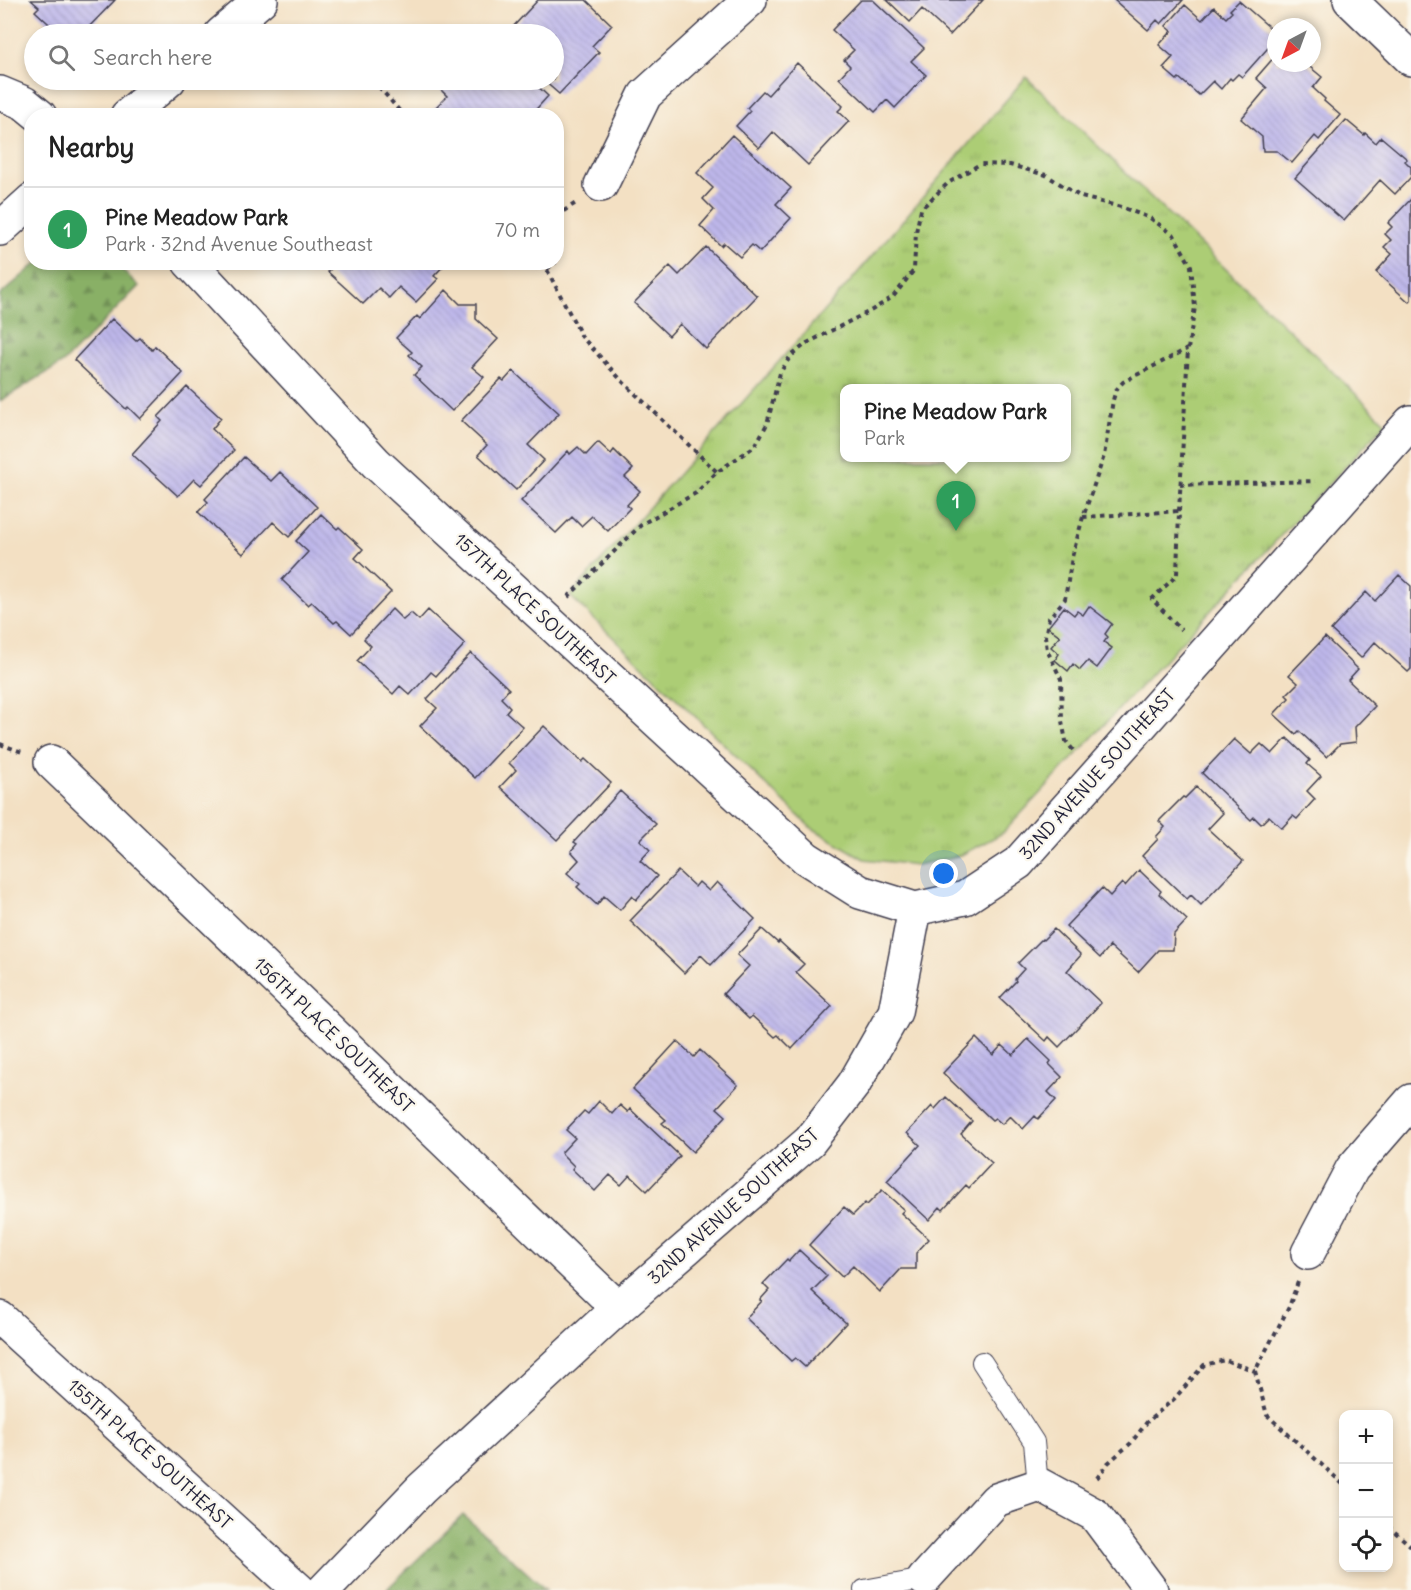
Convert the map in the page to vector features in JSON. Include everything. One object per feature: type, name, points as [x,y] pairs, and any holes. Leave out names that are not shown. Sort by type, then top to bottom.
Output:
[{"type":"street","points":[[233,24],[261,0]]},
{"type":"street","points":[[601,185],[645,95],[750,0]]},
{"type":"street","points":[[1350,0],[1411,59]]},
{"type":"street","points":[[136,108],[157,90]]},
{"type":"street","points":[[0,93],[30,108]]},
{"type":"street","points":[[0,229],[24,207]]},
{"type":"street","name":"157TH PLACE SOUTHEAST","points":[[196,270],[376,463],[806,858],[861,892],[915,909]]},
{"type":"street","name":"32ND AVENUE SOUTHEAST","points":[[324,1590],[421,1489],[618,1308],[810,1141],[854,1084],[895,1012],[915,909],[965,898],[1018,863],[1411,422]]},
{"type":"street","name":"156TH PLACE SOUTHEAST","points":[[51,762],[618,1308]]},
{"type":"street","points":[[1308,1253],[1352,1169],[1411,1101]]},
{"type":"street","name":"155TH PLACE SOUTHEAST","points":[[0,1318],[299,1590]]},
{"type":"street","points":[[924,1579],[996,1500],[1040,1485],[1095,1515],[1151,1590]]},
{"type":"lane","points":[[981,1362],[1034,1442],[1038,1486]]},
{"type":"lane","points":[[864,1590],[924,1579]]},
{"type":"path","points":[[382,90],[397,108]]},
{"type":"path","points":[[546,619],[642,524],[696,493],[717,472],[755,446],[767,424],[780,374],[790,357],[807,343],[893,297],[914,270],[915,232],[921,209],[948,183],[980,164],[1010,165],[1046,175],[1081,197],[1121,207],[1150,218],[1174,235],[1191,266],[1195,307],[1188,348],[1177,574],[1152,598],[1203,654]]},
{"type":"path","points":[[548,270],[582,337],[623,382],[717,472]]},
{"type":"path","points":[[1095,776],[1066,741],[1062,721],[1061,679],[1047,650],[1045,636],[1049,618],[1065,599],[1072,557],[1104,456],[1116,390],[1123,382],[1188,348]]},
{"type":"path","points":[[1180,485],[1357,482]]},
{"type":"path","points":[[1083,517],[1179,511]]},
{"type":"path","points":[[1308,1253],[1288,1307],[1255,1371],[1267,1415],[1339,1480]]},
{"type":"path","points":[[1077,1506],[1108,1463],[1131,1443],[1147,1422],[1174,1399],[1204,1365],[1225,1360],[1255,1371]]},
{"type":"path","points":[[1393,1529],[1410,1543]]},
{"type":"green space","points":[[1026,77],[1386,423],[1003,833],[961,855],[917,865],[864,859],[810,827],[570,596],[848,284]]},
{"type":"green space","points":[[29,270],[122,270],[139,286],[63,363],[0,401],[0,295]]},
{"type":"green space","points":[[463,1515],[546,1590],[386,1590]]},
{"type":"building","points":[[31,0],[115,0],[92,24],[49,24],[35,11],[39,7]]},
{"type":"building","points":[[538,0],[586,0],[612,25],[592,46],[599,52],[564,89],[564,24],[516,24]]},
{"type":"building","points":[[861,0],[873,0],[924,48],[911,61],[926,75],[895,108],[887,100],[875,112],[839,78],[850,66],[844,60],[854,50],[832,30]]},
{"type":"building","points":[[887,0],[983,0],[950,35],[922,9],[910,22]]},
{"type":"building","points":[[1114,0],[1183,0],[1161,24],[1157,20],[1148,30]]},
{"type":"building","points":[[1239,1],[1267,25],[1267,49],[1242,77],[1238,74],[1232,80],[1230,78],[1221,89],[1213,81],[1199,95],[1163,68],[1173,57],[1159,45],[1172,31],[1166,26],[1185,5],[1202,20],[1214,7],[1226,18],[1232,12],[1230,10]]},
{"type":"building","points":[[797,63],[843,106],[838,111],[849,121],[808,165],[773,132],[759,148],[736,126],[750,111],[747,108],[763,91],[768,95]]},
{"type":"building","points":[[1267,65],[1267,72],[1316,72],[1322,77],[1313,88],[1340,115],[1319,140],[1315,136],[1292,163],[1277,151],[1263,151],[1262,137],[1241,119],[1267,88],[1256,78]]},
{"type":"building","points":[[441,90],[542,90],[548,96],[537,108],[435,108],[447,96]]},
{"type":"building","points":[[1346,120],[1376,143],[1381,137],[1407,159],[1405,161],[1411,167],[1411,177],[1395,194],[1380,180],[1344,221],[1295,178]]},
{"type":"building","points":[[732,135],[791,188],[776,204],[791,218],[760,252],[752,245],[740,257],[724,243],[721,246],[700,226],[714,210],[703,199],[713,188],[697,173]]},
{"type":"building","points":[[1411,199],[1411,300],[1409,302],[1376,272],[1392,254],[1384,247],[1391,240],[1385,234],[1392,227],[1388,223]]},
{"type":"building","points":[[706,247],[757,296],[706,349],[680,324],[669,336],[634,303],[670,266],[679,275]]},
{"type":"building","points":[[330,270],[440,270],[434,276],[438,279],[416,302],[399,287],[389,298],[379,288],[363,304],[328,272]]},
{"type":"building","points":[[446,290],[460,304],[476,304],[476,319],[498,339],[472,367],[484,377],[452,411],[414,375],[422,367],[409,355],[412,352],[396,338],[417,316],[420,319]]},
{"type":"building","points":[[112,319],[136,341],[140,338],[152,350],[155,346],[183,373],[140,419],[128,407],[126,409],[74,360]]},
{"type":"building","points":[[513,371],[559,413],[528,445],[544,460],[516,490],[478,455],[487,445],[461,421],[501,379],[504,381]]},
{"type":"building","points":[[187,387],[221,418],[212,429],[234,450],[201,485],[194,479],[178,496],[132,454],[162,421],[158,417]]},
{"type":"building","points":[[598,442],[611,454],[614,450],[633,469],[625,477],[640,491],[627,505],[630,508],[608,531],[592,516],[581,526],[572,517],[556,533],[521,501],[568,451],[570,454],[578,447],[586,455]]},
{"type":"building","points":[[244,457],[271,481],[280,472],[317,507],[289,537],[273,522],[243,554],[198,512],[208,502],[205,499]]},
{"type":"building","points":[[321,514],[363,549],[355,558],[391,592],[351,634],[337,621],[334,623],[312,602],[308,605],[282,580],[308,552],[296,541]]},
{"type":"building","points":[[1399,575],[1411,586],[1411,669],[1408,672],[1375,642],[1361,658],[1331,630],[1366,592],[1375,601]]},
{"type":"building","points":[[1089,606],[1112,624],[1105,634],[1108,637],[1104,642],[1112,648],[1097,668],[1088,661],[1080,670],[1073,664],[1068,671],[1055,660],[1059,654],[1051,647],[1060,636],[1048,627],[1064,607],[1074,615],[1077,611],[1083,615]]},
{"type":"building","points":[[392,609],[403,620],[411,613],[419,620],[428,610],[465,644],[436,676],[431,672],[410,695],[400,686],[393,694],[357,661],[371,646],[364,639]]},
{"type":"building","points":[[1325,637],[1358,669],[1348,680],[1375,706],[1355,727],[1356,742],[1340,744],[1327,757],[1299,731],[1296,734],[1274,714],[1289,698],[1286,695],[1298,683],[1289,675]]},
{"type":"building","points":[[471,653],[509,689],[501,698],[510,707],[506,712],[523,727],[475,778],[420,726],[437,708],[427,699]]},
{"type":"building","points":[[544,726],[582,762],[585,759],[611,783],[557,840],[500,787],[516,770],[509,763]]},
{"type":"building","points":[[1287,738],[1310,760],[1307,764],[1321,776],[1307,791],[1315,799],[1297,819],[1293,816],[1282,828],[1269,816],[1261,824],[1254,817],[1251,820],[1202,773],[1234,739],[1251,754],[1261,744],[1272,754]]},
{"type":"building","points":[[1196,787],[1223,813],[1208,829],[1243,861],[1201,905],[1191,895],[1187,899],[1142,856],[1158,839],[1156,837],[1165,827],[1159,821]]},
{"type":"building","points":[[620,791],[656,824],[640,840],[650,850],[640,861],[657,876],[636,900],[632,896],[620,910],[604,896],[597,905],[577,887],[580,884],[567,873],[579,860],[571,851],[577,844],[574,842]]},
{"type":"building","points":[[1139,870],[1161,891],[1159,894],[1187,920],[1174,934],[1173,950],[1158,950],[1138,972],[1110,946],[1100,958],[1066,926],[1102,888],[1110,896],[1122,883],[1125,886]]},
{"type":"building","points":[[678,871],[695,887],[699,882],[709,891],[717,882],[755,919],[711,965],[701,955],[684,973],[630,921]]},
{"type":"building","points":[[762,929],[804,964],[796,972],[832,1006],[792,1049],[778,1035],[775,1037],[752,1016],[749,1019],[723,994],[749,966],[737,955]]},
{"type":"building","points":[[1054,929],[1081,955],[1067,971],[1101,1003],[1059,1047],[1049,1037],[1046,1041],[1000,998],[1024,969],[1018,963]]},
{"type":"building","points":[[976,1038],[993,1055],[1002,1045],[1013,1055],[1028,1039],[1051,1061],[1049,1064],[1062,1077],[1048,1092],[1056,1100],[1038,1119],[1035,1116],[1023,1129],[1010,1116],[1002,1124],[995,1118],[992,1120],[943,1073]]},
{"type":"building","points":[[677,1041],[694,1057],[700,1050],[738,1085],[717,1108],[726,1116],[693,1152],[662,1123],[666,1120],[633,1089]]},
{"type":"building","points":[[946,1097],[972,1121],[961,1134],[992,1163],[969,1188],[966,1185],[943,1210],[940,1207],[929,1220],[887,1181],[920,1145],[907,1133],[932,1106],[935,1109]]},
{"type":"building","points":[[599,1101],[612,1114],[620,1105],[628,1112],[630,1109],[680,1156],[647,1191],[630,1175],[621,1185],[610,1175],[595,1191],[572,1169],[574,1166],[561,1153],[575,1138],[566,1130],[584,1111],[588,1114]]},
{"type":"building","points":[[882,1190],[904,1210],[901,1213],[929,1239],[916,1253],[916,1269],[901,1269],[880,1292],[853,1266],[842,1277],[809,1245],[844,1207],[853,1215]]},
{"type":"building","points":[[799,1250],[827,1276],[812,1291],[846,1323],[805,1367],[795,1358],[791,1361],[746,1318],[769,1290],[763,1284]]},
{"type":"place","name":"Pine Meadow Park","points":[[956,531]]}]
